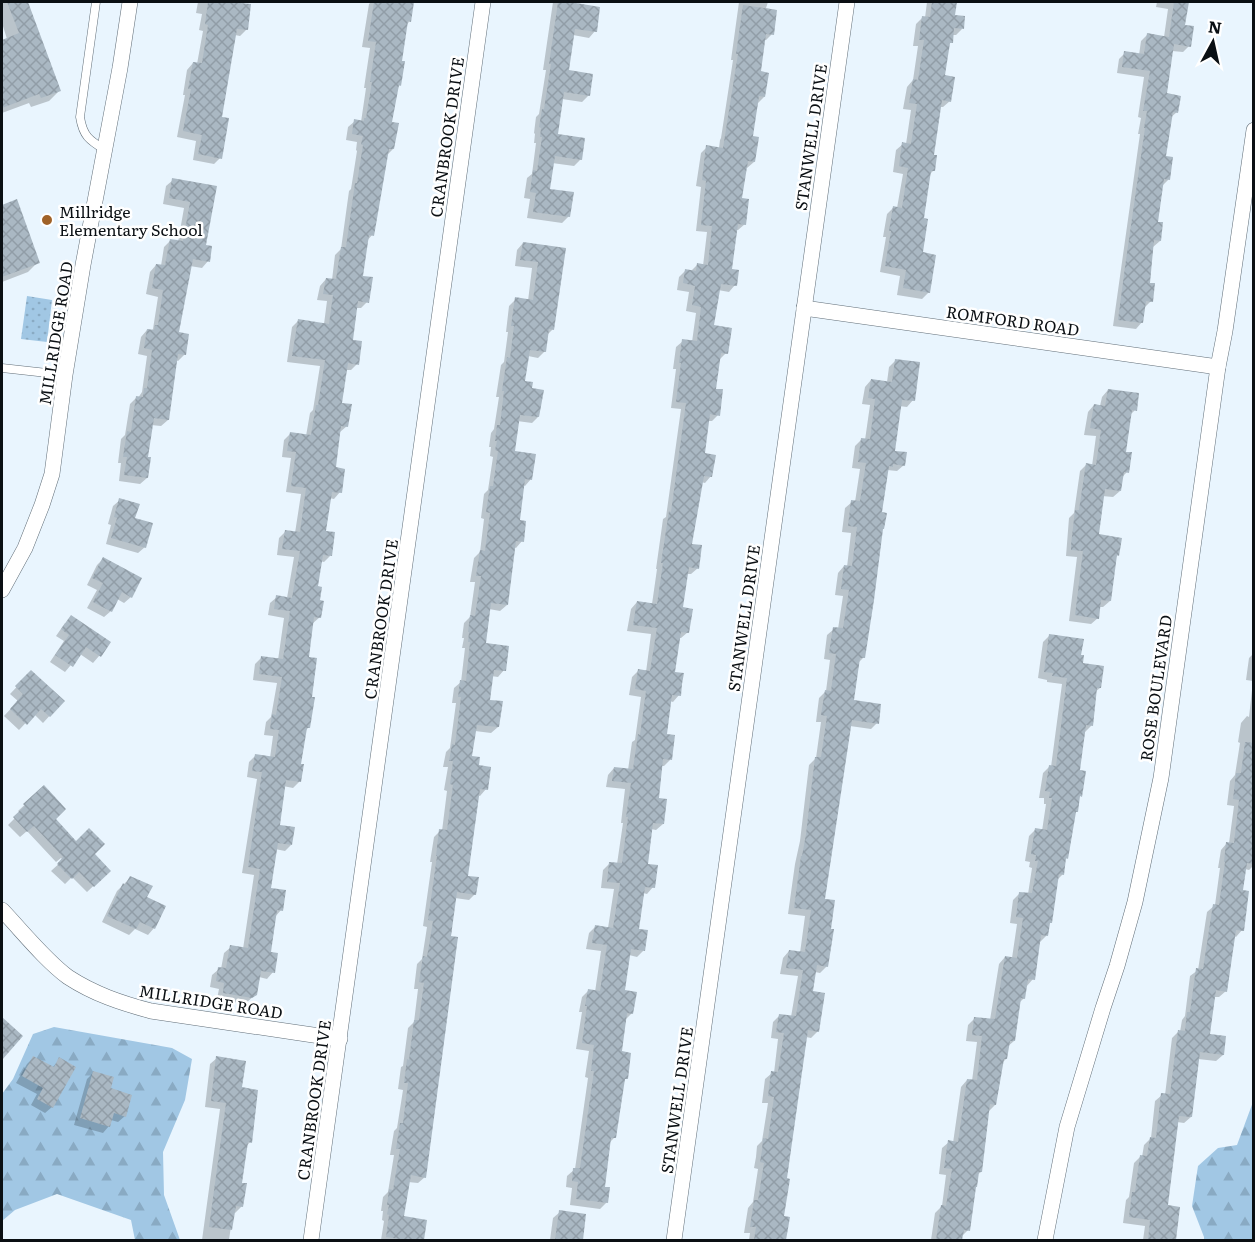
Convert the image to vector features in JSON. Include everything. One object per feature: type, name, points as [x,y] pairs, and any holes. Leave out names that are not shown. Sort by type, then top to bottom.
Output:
[{"type":"street","name":"MILLRIDGE ROAD","points":[[2,590],[25,548],[52,474],[83,265],[130,2]]},
{"type":"street","name":"CRANBROOK DRIVE","points":[[311,1240],[483,2]]},
{"type":"street","name":"STANWELL DRIVE","points":[[674,1240],[848,2]]},
{"type":"street","name":"ROSE BOULEVARD","points":[[1045,1240],[1067,1127],[1118,966],[1155,813],[1254,130]]},
{"type":"street","name":"ROMFORD ROAD","points":[[804,308],[1218,367]]},
{"type":"street","name":"MILLRIDGE ROAD","points":[[2,910],[43,954],[67,975],[88,989],[123,1004],[151,1011],[340,1039]]},
{"type":"lane","points":[[96,2],[80,117],[82,129],[88,138],[105,150]]},
{"type":"lane","points":[[2,368],[65,375]]},
{"type":"green space","points":[[27,296],[52,300],[47,342],[21,339]]},
{"type":"green space","points":[[54,1027],[172,1048],[192,1059],[185,1100],[163,1152],[164,1195],[180,1240],[135,1240],[131,1220],[57,1194],[15,1210],[2,1221],[2,1094],[13,1079],[33,1034]]},
{"type":"green space","points":[[1253,1102],[1253,1240],[1204,1240],[1192,1206],[1198,1166],[1218,1148],[1237,1145]]},
{"type":"building","points":[[7,2],[28,2],[61,91],[41,98],[39,94],[2,108],[2,40],[19,33]]},
{"type":"building","points":[[208,2],[251,4],[248,30],[237,29],[222,117],[229,118],[222,159],[198,154],[202,135],[183,131],[191,89],[188,89],[193,62],[202,63],[208,25],[205,24]]},
{"type":"building","points":[[374,2],[414,2],[411,22],[408,21],[402,61],[405,61],[392,122],[399,123],[394,149],[389,149],[374,236],[369,235],[363,276],[373,277],[369,303],[358,301],[353,340],[362,341],[359,365],[348,363],[342,403],[352,404],[348,427],[341,426],[336,467],[345,469],[342,493],[332,492],[326,531],[335,532],[332,556],[323,555],[318,586],[322,587],[320,600],[324,601],[321,618],[314,617],[309,657],[317,658],[312,697],[315,697],[310,728],[307,728],[301,764],[304,764],[301,782],[286,780],[280,825],[295,827],[292,845],[278,843],[271,888],[286,890],[283,911],[277,910],[271,952],[278,953],[275,973],[261,971],[257,995],[252,998],[223,993],[224,983],[216,981],[218,967],[226,968],[230,945],[248,948],[260,869],[248,867],[262,772],[252,771],[255,754],[275,757],[279,730],[270,729],[272,714],[276,715],[282,677],[259,674],[261,656],[283,659],[290,611],[274,609],[276,595],[292,598],[300,551],[282,549],[285,530],[300,532],[306,488],[291,486],[296,452],[287,451],[290,432],[311,435],[325,360],[292,356],[298,319],[329,324],[333,295],[323,294],[326,278],[336,279],[341,247],[346,247],[363,145],[361,144],[363,136],[352,134],[354,119],[364,121],[366,118],[372,82],[370,82],[376,42],[368,41]]},
{"type":"building","points":[[558,2],[577,2],[600,7],[597,32],[575,29],[569,70],[593,74],[590,96],[564,92],[558,134],[585,138],[582,160],[555,156],[550,189],[574,192],[570,217],[533,212],[536,193],[530,192],[533,170],[537,171],[542,137],[540,137],[541,128],[539,127],[551,64],[549,64]]},
{"type":"building","points":[[932,2],[957,2],[955,15],[965,16],[964,29],[954,28],[953,43],[950,43],[945,75],[955,77],[951,102],[942,100],[934,155],[937,155],[935,171],[931,171],[924,218],[928,219],[923,252],[936,255],[930,293],[903,288],[906,270],[885,266],[893,206],[902,208],[908,168],[899,166],[902,142],[911,144],[917,104],[909,103],[913,79],[918,80],[924,40],[919,40],[922,16],[930,17]]},
{"type":"building","points":[[1174,2],[1189,2],[1185,25],[1194,26],[1191,47],[1174,44],[1167,93],[1181,96],[1178,113],[1173,112],[1166,156],[1173,157],[1170,180],[1164,179],[1158,222],[1163,222],[1161,241],[1154,240],[1150,283],[1155,283],[1153,302],[1146,301],[1143,323],[1118,320],[1145,128],[1147,111],[1143,111],[1150,71],[1122,67],[1124,51],[1144,54],[1147,33],[1169,37]]},
{"type":"building","points":[[743,5],[777,10],[774,35],[766,34],[761,71],[769,73],[765,97],[759,96],[753,136],[759,137],[755,162],[748,161],[742,198],[749,199],[746,225],[738,224],[732,269],[739,270],[737,286],[721,284],[714,325],[732,328],[728,354],[721,353],[716,389],[723,389],[720,416],[710,414],[705,453],[716,455],[712,477],[704,476],[692,544],[702,545],[699,569],[689,567],[683,607],[693,609],[689,633],[681,632],[675,672],[684,673],[681,696],[672,695],[667,734],[675,735],[672,760],[663,759],[659,798],[667,799],[664,824],[653,823],[648,864],[658,865],[655,888],[645,887],[639,929],[648,930],[645,951],[631,949],[625,990],[637,992],[633,1014],[627,1013],[622,1051],[631,1053],[616,1138],[611,1138],[605,1187],[610,1187],[608,1203],[576,1199],[578,1182],[572,1181],[573,1168],[580,1168],[594,1071],[591,1071],[594,1045],[582,1043],[587,1006],[585,1006],[588,989],[600,991],[607,945],[592,943],[595,925],[613,928],[620,883],[607,882],[609,862],[622,863],[631,783],[612,781],[614,767],[633,769],[646,691],[635,689],[638,669],[650,671],[657,628],[633,625],[637,601],[657,604],[663,563],[661,563],[669,511],[671,512],[686,403],[676,402],[682,339],[697,341],[701,307],[692,305],[695,286],[683,283],[685,269],[696,271],[697,263],[708,265],[712,226],[701,225],[706,181],[702,180],[706,145],[723,148],[738,54],[736,54]]},
{"type":"building","points":[[172,178],[217,186],[206,245],[212,246],[210,262],[193,259],[179,332],[189,334],[186,355],[178,354],[169,420],[154,418],[148,457],[151,457],[148,478],[124,475],[127,457],[123,457],[127,431],[131,432],[136,396],[143,397],[144,388],[147,388],[152,350],[144,348],[147,329],[154,330],[155,325],[158,325],[163,290],[152,288],[156,264],[165,265],[170,239],[183,241],[190,202],[169,198]]},
{"type":"building","name":"Millridge Elementary School","points":[[17,199],[40,263],[2,277],[2,205]]},
{"type":"building","points":[[523,242],[566,248],[554,330],[549,329],[546,352],[530,350],[525,381],[533,382],[532,388],[544,390],[539,417],[520,415],[515,451],[536,454],[532,480],[525,479],[520,520],[526,521],[524,542],[516,541],[508,605],[491,603],[486,643],[509,646],[506,671],[494,670],[490,700],[503,701],[499,727],[477,725],[472,756],[480,757],[479,765],[491,767],[488,790],[480,789],[468,876],[479,877],[476,895],[457,892],[451,936],[458,937],[426,1178],[411,1175],[404,1216],[427,1220],[424,1240],[407,1240],[386,1237],[389,1215],[387,1214],[389,1205],[387,1205],[389,1189],[393,1190],[400,1149],[396,1149],[400,1123],[403,1123],[408,1083],[404,1083],[407,1059],[409,1060],[414,1020],[419,1020],[424,983],[419,982],[423,956],[427,957],[433,921],[428,920],[439,829],[447,830],[453,785],[450,784],[453,761],[449,761],[452,744],[455,745],[461,697],[458,697],[460,680],[466,681],[470,615],[475,616],[481,576],[476,576],[480,550],[485,551],[490,513],[486,512],[490,486],[493,486],[498,451],[495,450],[497,441],[495,441],[497,425],[500,425],[507,357],[510,358],[515,297],[533,300],[538,262],[520,260]]},
{"type":"building","points":[[895,359],[920,362],[915,401],[902,400],[895,451],[907,452],[905,466],[893,464],[893,467],[889,466],[882,512],[887,513],[874,600],[865,658],[860,658],[854,700],[881,704],[879,724],[852,720],[825,899],[835,900],[831,929],[834,929],[828,967],[817,965],[813,991],[825,993],[819,1032],[808,1030],[787,1178],[790,1179],[784,1216],[790,1217],[786,1240],[754,1240],[756,1227],[750,1227],[754,1200],[758,1200],[764,1163],[760,1162],[763,1138],[768,1139],[774,1097],[768,1096],[771,1071],[778,1072],[784,1033],[776,1032],[779,1014],[796,1016],[803,970],[786,968],[789,950],[805,952],[811,910],[794,908],[815,757],[821,757],[827,716],[821,715],[825,690],[831,691],[836,654],[829,653],[833,627],[843,628],[849,590],[841,589],[844,565],[852,566],[857,527],[848,526],[851,500],[860,501],[866,463],[858,462],[861,438],[870,439],[875,399],[868,398],[871,379],[892,382]]},
{"type":"building","points":[[1108,389],[1139,393],[1137,411],[1132,410],[1126,452],[1132,452],[1129,473],[1124,472],[1121,491],[1105,489],[1099,534],[1122,538],[1119,556],[1117,555],[1111,601],[1101,600],[1099,619],[1075,615],[1083,551],[1071,550],[1071,545],[1075,510],[1079,510],[1086,463],[1096,465],[1101,430],[1090,428],[1094,404],[1105,406]]},
{"type":"building","points":[[119,498],[140,504],[135,518],[153,523],[146,548],[111,538],[117,518],[114,517]]},
{"type":"building","points":[[103,557],[142,578],[132,598],[122,592],[112,612],[93,602],[103,583],[92,578]]},
{"type":"building","points":[[71,615],[111,642],[101,657],[86,647],[73,667],[55,655],[69,635],[61,629]]},
{"type":"building","points":[[1049,634],[1084,639],[1081,655],[1084,655],[1083,663],[1104,666],[1101,688],[1097,688],[1093,726],[1086,725],[1080,770],[1086,771],[1082,797],[1080,796],[1078,812],[1076,812],[1064,875],[1059,874],[1052,923],[1050,923],[1048,936],[1041,935],[1035,980],[1028,979],[1025,999],[1021,998],[1015,1041],[1010,1041],[1007,1059],[1004,1059],[996,1105],[990,1104],[982,1172],[979,1172],[970,1231],[964,1230],[962,1240],[936,1240],[941,1205],[946,1206],[952,1169],[944,1168],[948,1140],[958,1142],[967,1079],[977,1080],[982,1036],[972,1035],[974,1017],[995,1019],[1005,956],[1017,958],[1023,918],[1016,917],[1019,892],[1032,893],[1038,861],[1035,861],[1036,855],[1031,854],[1035,828],[1047,830],[1052,798],[1049,798],[1050,792],[1045,791],[1049,765],[1056,766],[1067,678],[1052,676],[1053,673],[1044,672]]},
{"type":"building","points":[[31,670],[65,701],[50,717],[41,709],[27,725],[10,709],[23,694],[15,686]]},
{"type":"building","points":[[1245,742],[1254,743],[1254,864],[1247,863],[1243,890],[1249,891],[1244,931],[1236,930],[1227,992],[1216,990],[1210,1034],[1226,1036],[1224,1055],[1200,1052],[1192,1117],[1179,1116],[1168,1205],[1180,1207],[1176,1240],[1148,1240],[1150,1220],[1129,1217],[1132,1192],[1135,1192],[1140,1155],[1147,1156],[1150,1137],[1156,1138],[1161,1093],[1170,1094],[1178,1030],[1185,1031],[1196,968],[1203,969],[1213,904],[1219,905],[1226,842],[1234,843],[1239,800],[1233,799],[1236,773],[1241,773]]},
{"type":"building","points":[[44,785],[66,809],[56,819],[76,841],[89,828],[105,844],[95,854],[111,871],[94,887],[79,872],[72,879],[57,864],[63,857],[34,826],[27,832],[13,817],[25,806],[23,804]]},
{"type":"building","points":[[130,876],[153,886],[147,897],[166,906],[155,929],[140,922],[136,929],[107,916],[123,883],[125,885]]},
{"type":"building","points":[[2,1017],[23,1036],[2,1060]]},
{"type":"building","points":[[33,1056],[54,1067],[59,1057],[76,1067],[53,1108],[37,1099],[43,1088],[22,1076]]},
{"type":"building","points":[[216,1056],[246,1061],[242,1087],[258,1090],[252,1143],[248,1142],[242,1183],[247,1183],[243,1207],[236,1206],[232,1230],[209,1227],[226,1103],[211,1101]]},
{"type":"building","points":[[93,1071],[114,1077],[111,1088],[132,1095],[126,1117],[114,1113],[110,1127],[80,1118]]},
{"type":"building","points":[[559,1210],[586,1214],[583,1240],[555,1240]]},
{"type":"place","name":"Millridge Elementary School","points":[[47,220]]}]
